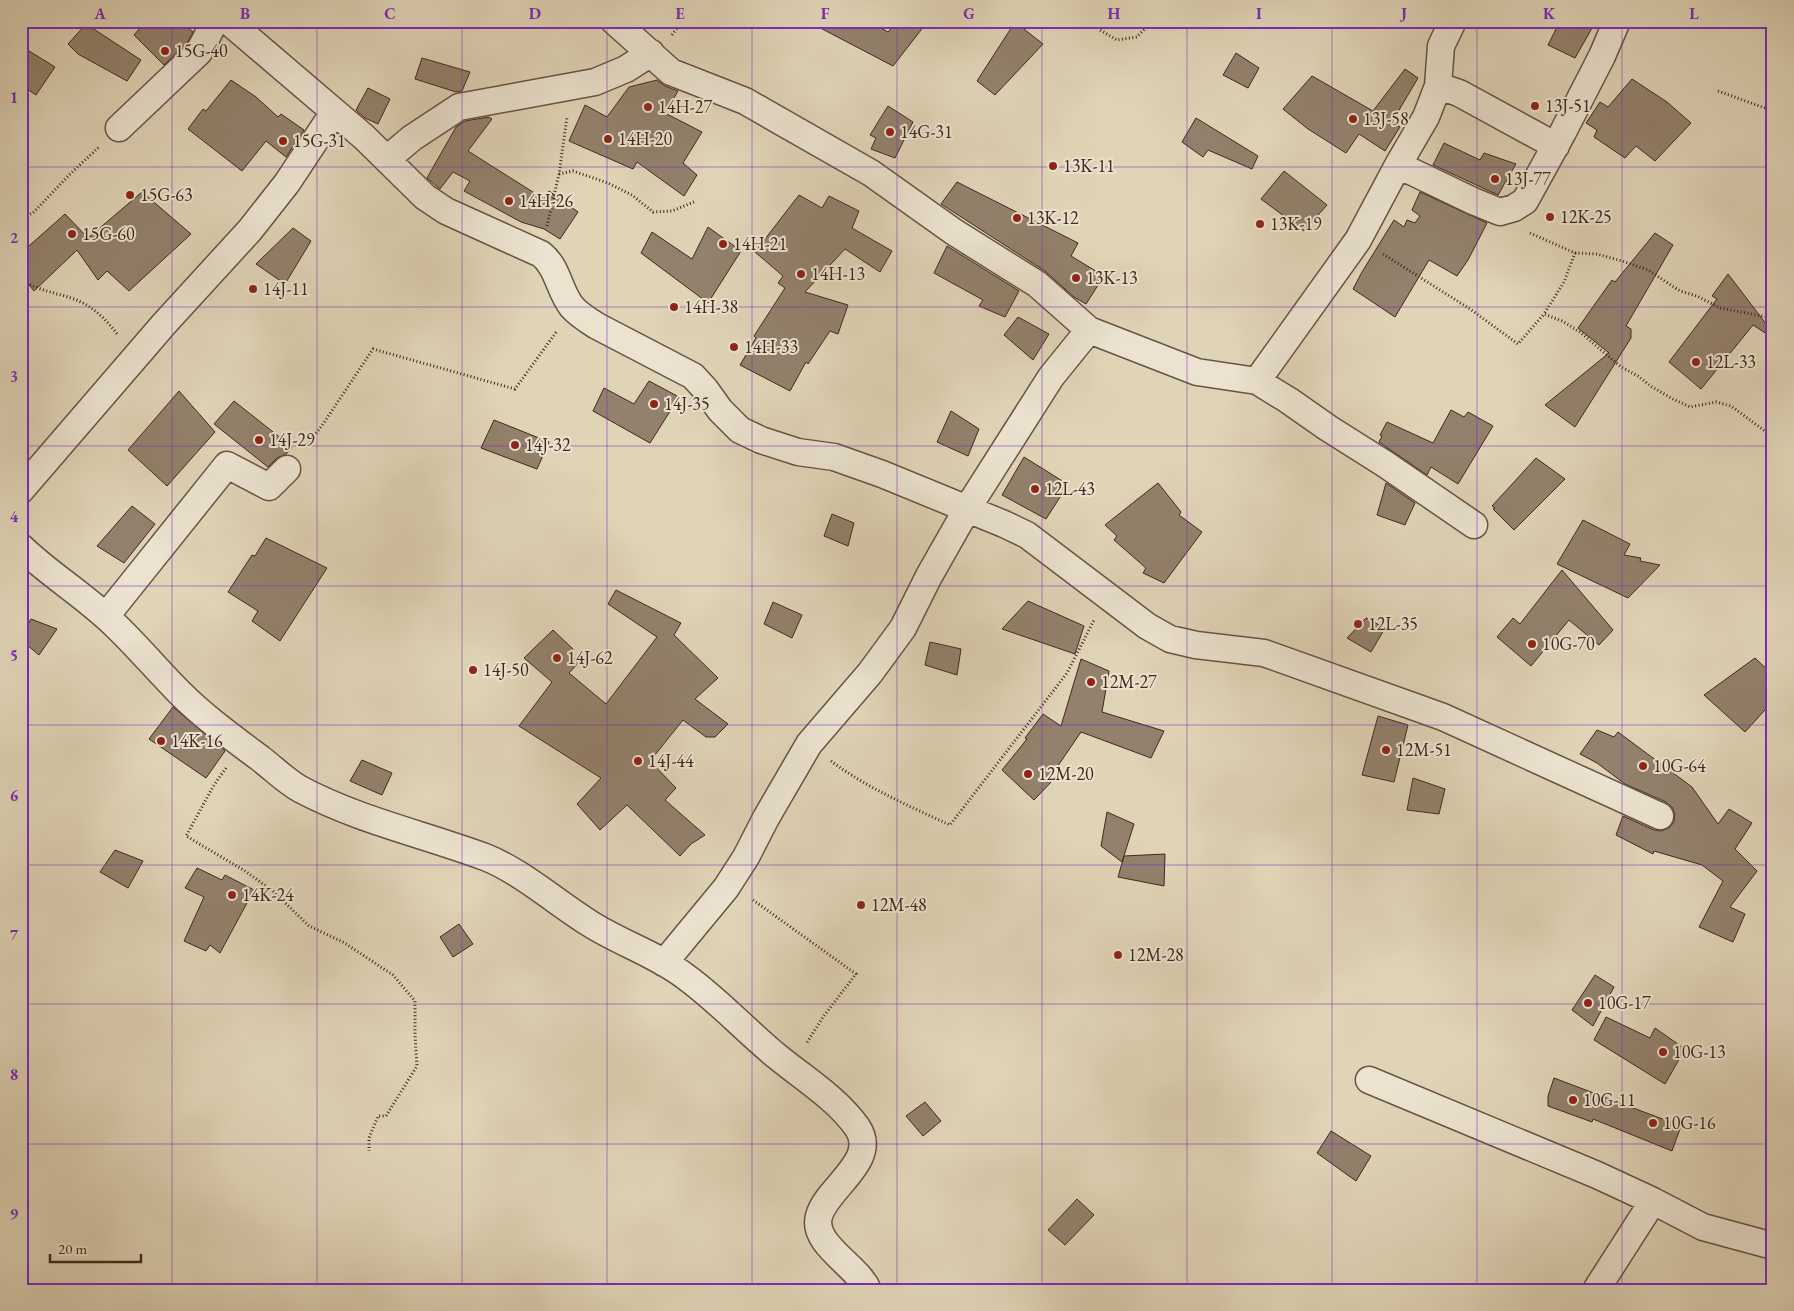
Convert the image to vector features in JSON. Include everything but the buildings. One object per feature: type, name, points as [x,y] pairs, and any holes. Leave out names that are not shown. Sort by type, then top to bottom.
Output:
[{"type":"street","points":[[119,128],[199,52],[215,21]]},
{"type":"street","points":[[228,21],[388,159],[425,197],[446,212],[541,254],[549,260],[565,296],[573,308],[598,326],[693,376],[720,410],[740,430],[754,437],[798,452],[834,457],[882,474],[1027,535],[1146,626],[1170,639],[1196,645],[1264,653],[1443,717],[1660,816]]},
{"type":"street","points":[[614,21],[672,72],[745,100],[871,173],[954,232],[1037,284],[1089,330],[1197,372],[1257,381],[1385,464],[1474,525]]},
{"type":"street","points":[[1257,381],[1358,240],[1426,117],[1438,86],[1441,46],[1453,21]]},
{"type":"street","points":[[1398,165],[1500,212],[1525,201],[1556,146],[1602,56],[1617,21]]},
{"type":"street","points":[[388,159],[412,138],[459,107],[595,82],[626,69],[651,53]]},
{"type":"street","points":[[1438,86],[1459,93],[1556,146]]},
{"type":"street","points":[[21,490],[138,354],[250,230],[287,182],[334,112]]},
{"type":"street","points":[[664,963],[726,888],[746,857],[766,818],[809,744],[870,673],[902,628],[967,509],[1051,377],[1089,330]]},
{"type":"street","points":[[106,616],[227,465],[269,486],[287,469]]},
{"type":"street","points":[[21,548],[118,626],[182,696],[297,787],[335,806],[487,858],[508,868],[592,925],[638,948],[684,975],[718,1002],[791,1068],[824,1092],[858,1128],[863,1140],[863,1148],[857,1164],[843,1178],[819,1216],[818,1229],[824,1241],[862,1278],[868,1290]]},
{"type":"street","points":[[1369,1080],[1597,1175],[1653,1200],[1703,1228],[1773,1246]]},
{"type":"street","points":[[1596,1290],[1653,1200]]},
{"type":"path","points":[[787,21],[811,27],[833,21]]},
{"type":"path","points":[[1095,21],[1100,30],[1118,40],[1136,37],[1152,21]]},
{"type":"path","points":[[541,254],[559,174],[570,86]]},
{"type":"path","points":[[1718,91],[1773,111]]},
{"type":"path","points":[[21,224],[26,216],[32,213],[119,128]]},
{"type":"path","points":[[559,174],[573,170],[608,183],[632,195],[654,212],[672,211],[696,201]]},
{"type":"path","points":[[1506,210],[1527,232],[1575,253],[1597,254],[1622,261],[1648,270],[1680,291],[1697,296],[1720,308],[1773,318]]},
{"type":"path","points":[[1358,240],[1418,275],[1470,309],[1518,344],[1544,314],[1564,282],[1575,253]]},
{"type":"path","points":[[21,279],[30,285],[82,303],[105,318],[127,347],[138,354]]},
{"type":"path","points":[[287,469],[321,427],[373,349],[515,389],[573,308]]},
{"type":"path","points":[[1544,314],[1562,321],[1580,332],[1621,367],[1673,399],[1690,407],[1716,402],[1731,406],[1773,437]]},
{"type":"path","points":[[809,744],[844,771],[893,798],[950,825],[1066,673],[1088,634],[1105,594]]},
{"type":"path","points":[[241,744],[214,785],[186,836],[245,871],[272,891],[309,926],[343,942],[393,975],[415,1001],[414,1035],[417,1066],[386,1116],[378,1116],[369,1138],[369,1151]]},
{"type":"path","points":[[726,888],[757,901],[856,974],[823,1017],[791,1068]]},
{"type":"place","name":"15G-40","points":[[165,51]]},
{"type":"place","name":"13J-51","points":[[1535,106]]},
{"type":"place","name":"14H-27","points":[[648,107]]},
{"type":"place","name":"13J-58","points":[[1353,119]]},
{"type":"place","name":"14G-31","points":[[890,132]]},
{"type":"place","name":"14H-20","points":[[608,139]]},
{"type":"place","name":"15G-31","points":[[283,141]]},
{"type":"place","name":"13K-11","points":[[1053,166]]},
{"type":"place","name":"13J-77","points":[[1495,179]]},
{"type":"place","name":"15G-63","points":[[130,195]]},
{"type":"place","name":"14H-26","points":[[509,201]]},
{"type":"place","name":"12K-25","points":[[1550,217]]},
{"type":"place","name":"13K-12","points":[[1017,218]]},
{"type":"place","name":"13K-19","points":[[1260,224]]},
{"type":"place","name":"15G-60","points":[[72,234]]},
{"type":"place","name":"14H-21","points":[[723,244]]},
{"type":"place","name":"14H-13","points":[[801,274]]},
{"type":"place","name":"13K-13","points":[[1076,278]]},
{"type":"place","name":"14J-11","points":[[253,289]]},
{"type":"place","name":"14H-38","points":[[674,307]]},
{"type":"place","name":"14H-33","points":[[734,347]]},
{"type":"place","name":"12L-33","points":[[1696,362]]},
{"type":"place","name":"14J-35","points":[[654,404]]},
{"type":"place","name":"14J-29","points":[[259,440]]},
{"type":"place","name":"14J-32","points":[[515,445]]},
{"type":"place","name":"12L-43","points":[[1035,489]]},
{"type":"place","name":"12L-35","points":[[1358,624]]},
{"type":"place","name":"10G-70","points":[[1532,644]]},
{"type":"place","name":"14J-62","points":[[557,658]]},
{"type":"place","name":"14J-50","points":[[473,670]]},
{"type":"place","name":"12M-27","points":[[1091,682]]},
{"type":"place","name":"14K-16","points":[[161,741]]},
{"type":"place","name":"12M-51","points":[[1386,750]]},
{"type":"place","name":"14J-44","points":[[638,761]]},
{"type":"place","name":"10G-64","points":[[1643,766]]},
{"type":"place","name":"12M-20","points":[[1028,774]]},
{"type":"place","name":"14K-24","points":[[232,895]]},
{"type":"place","name":"12M-48","points":[[861,905]]},
{"type":"place","name":"12M-28","points":[[1118,955]]},
{"type":"place","name":"10G-17","points":[[1588,1003]]},
{"type":"place","name":"10G-13","points":[[1663,1052]]},
{"type":"place","name":"10G-11","points":[[1573,1100]]},
{"type":"place","name":"10G-16","points":[[1653,1123]]}]
